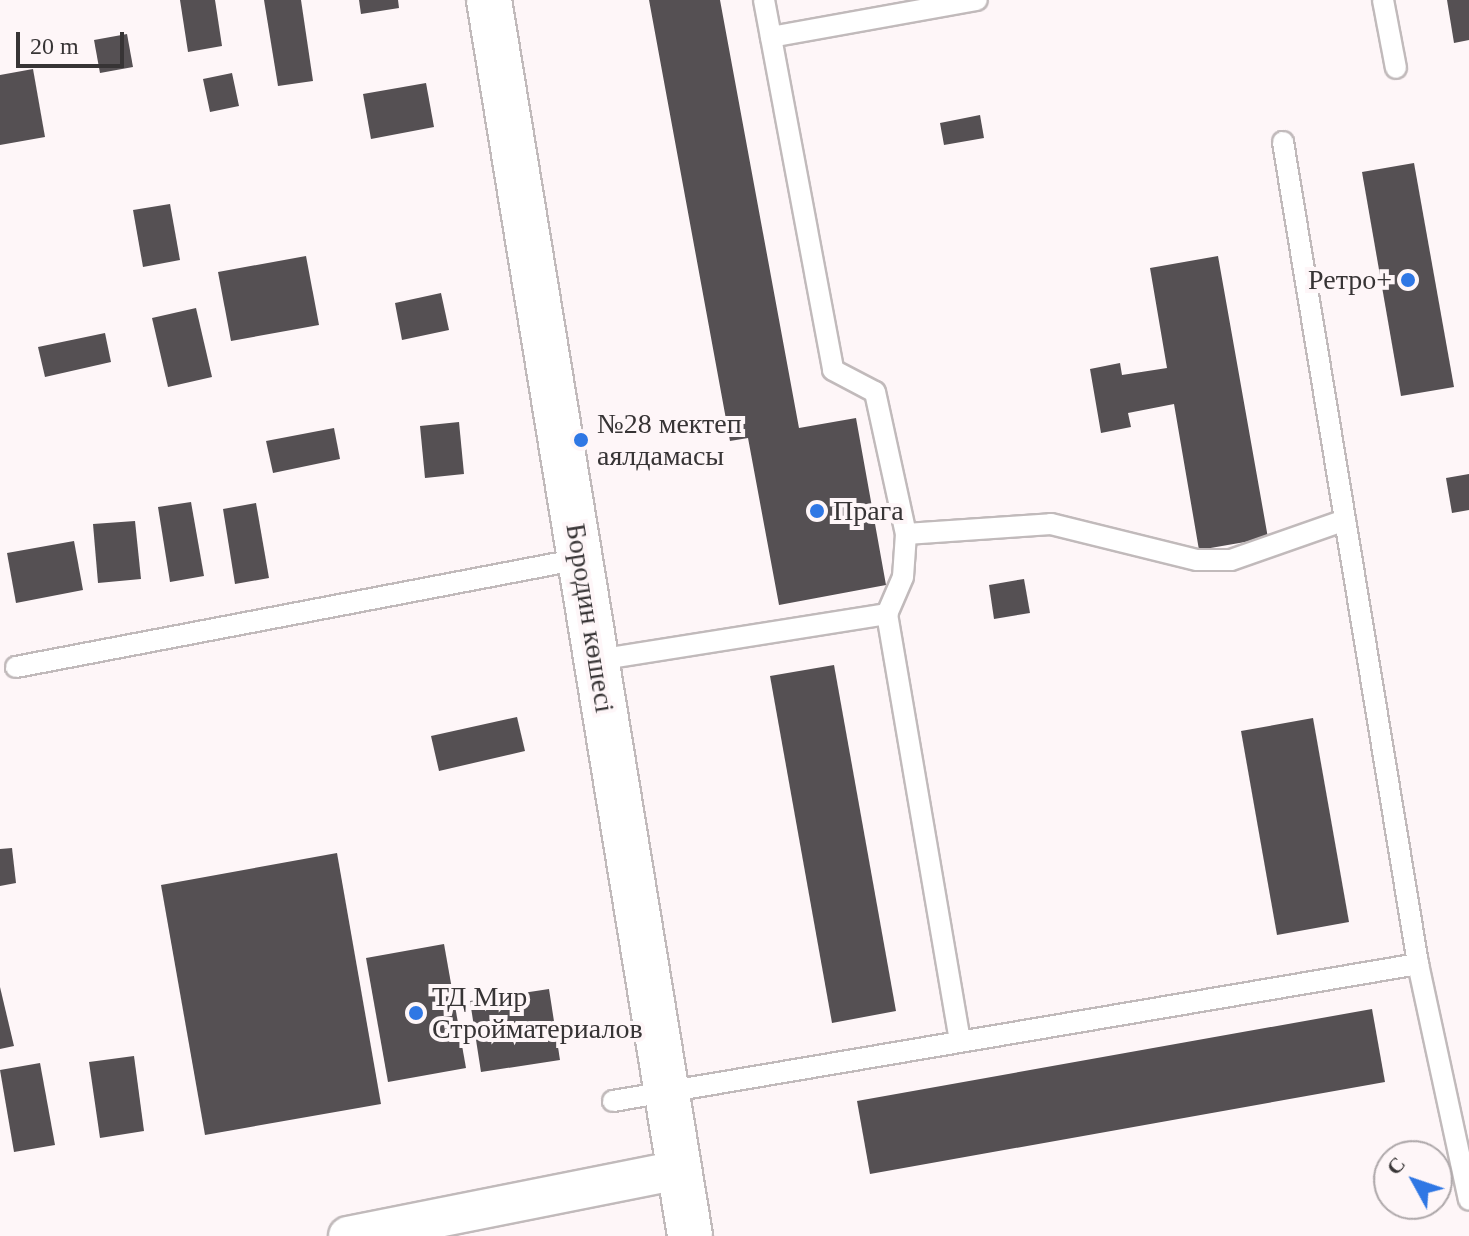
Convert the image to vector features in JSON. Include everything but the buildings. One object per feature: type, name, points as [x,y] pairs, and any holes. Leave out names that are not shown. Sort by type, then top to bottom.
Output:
[{"type":"street","name":"Бородин көшесі","points":[[489,0],[690,1236]]},
{"type":"street","points":[[348,1236],[679,1170]]},
{"type":"lane","points":[[764,0],[833,370],[875,392],[906,534],[903,577],[887,614],[960,1040]]},
{"type":"lane","points":[[771,37],[977,0]]},
{"type":"lane","points":[[1383,0],[1396,68]]},
{"type":"lane","points":[[1283,142],[1418,964],[1469,1200]]},
{"type":"lane","points":[[906,534],[1051,524],[1197,560],[1231,560],[1345,520]]},
{"type":"lane","points":[[16,667],[580,559]]},
{"type":"lane","points":[[597,660],[887,614]]},
{"type":"lane","points":[[613,1101],[1418,964]]},
{"type":"place","name":"Ретро+","points":[[1408,280]]},
{"type":"place","name":"№28 мектеп аялдамасы","points":[[581,440]]},
{"type":"place","name":"Прага","points":[[817,511]]},
{"type":"place","name":"ТД Мир Стройматериалов","points":[[416,1013]]}]
